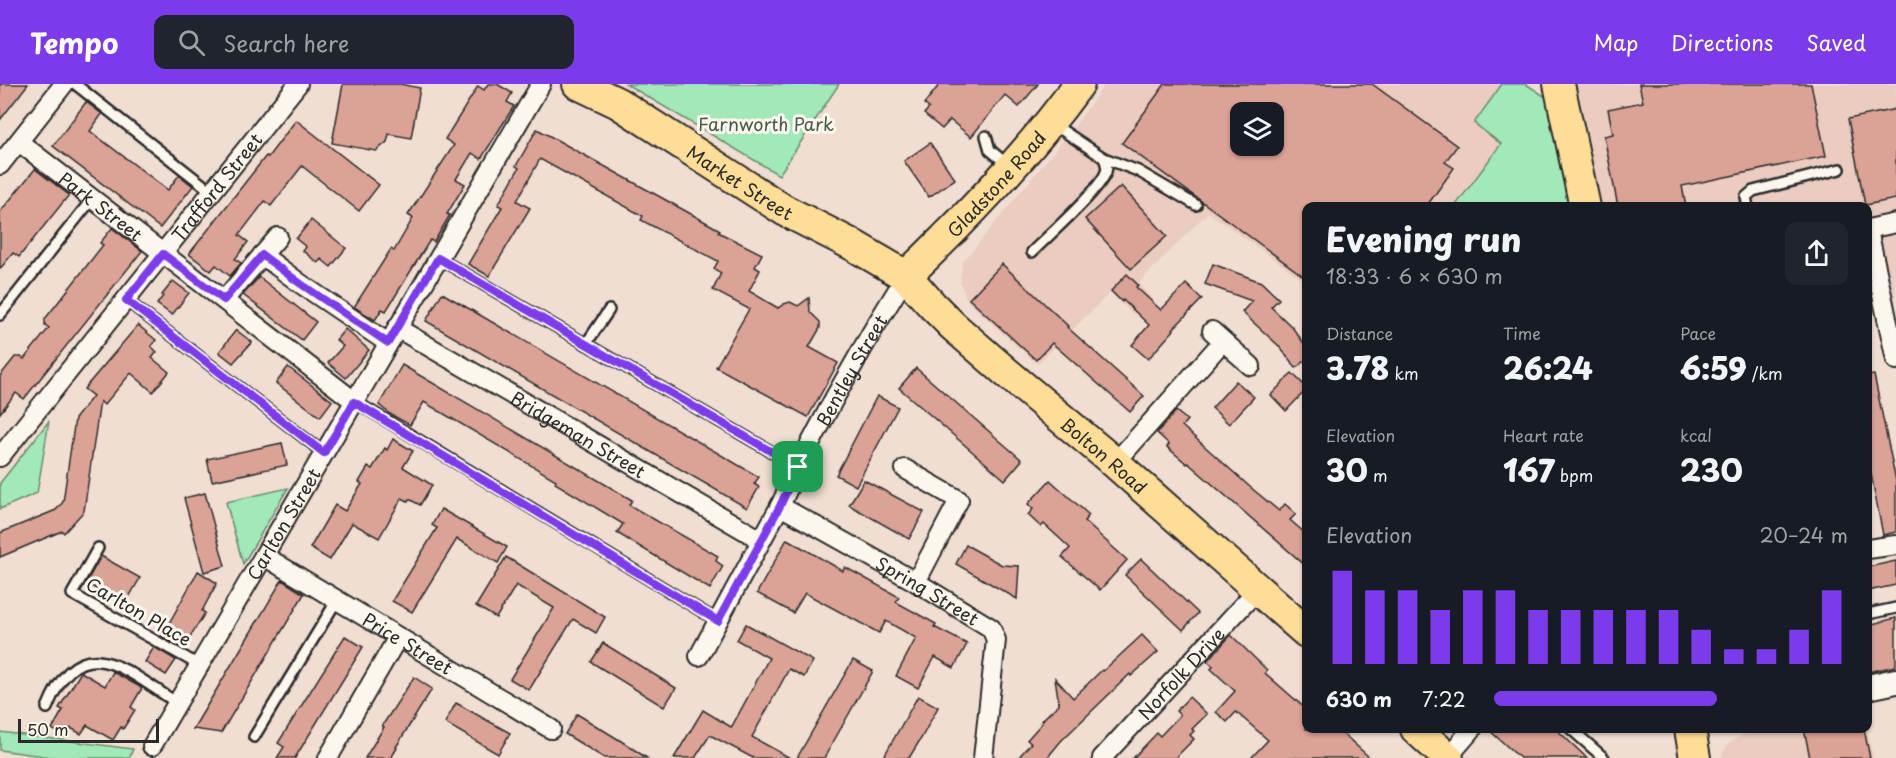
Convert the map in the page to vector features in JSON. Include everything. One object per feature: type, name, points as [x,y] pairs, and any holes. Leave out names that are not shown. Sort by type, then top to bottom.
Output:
[{"type":"main road","name":"Market Street","points":[[578,84],[618,103],[784,210],[854,245],[906,276]]},
{"type":"main road","name":"Gladstone Road","points":[[906,276],[1012,169],[1079,84]]},
{"type":"main road","points":[[1559,84],[1584,202]]},
{"type":"main road","name":"Bolton Road","points":[[906,276],[953,326],[1115,463],[1302,628]]},
{"type":"main road","points":[[1420,733],[1447,758]]},
{"type":"main road","points":[[1691,733],[1695,758]]},
{"type":"street","points":[[0,165],[11,142],[64,84]]},
{"type":"street","name":"Trafford Street","points":[[0,457],[298,84]]},
{"type":"street","name":"Carlton Street","points":[[152,746],[541,84]]},
{"type":"street","name":"Park Street","points":[[11,142],[92,199],[354,402]]},
{"type":"street","points":[[1872,228],[1896,223]]},
{"type":"street","points":[[224,300],[278,237]]},
{"type":"street","points":[[1872,248],[1896,360]]},
{"type":"street","name":"Bridgeman Street","points":[[262,255],[301,284],[761,540]]},
{"type":"street","name":"Bentley Street","points":[[699,656],[780,506],[798,467],[873,330],[906,276]]},
{"type":"street","points":[[1115,463],[1217,336],[1251,366]]},
{"type":"street","points":[[905,469],[959,500],[916,582]]},
{"type":"street","name":"Spring Street","points":[[780,506],[916,582],[991,628],[996,640],[983,758]]},
{"type":"street","points":[[1872,548],[1896,545]]},
{"type":"street","name":"Price Street","points":[[264,556],[551,729]]},
{"type":"street","name":"Norfolk Drive","points":[[1102,758],[1258,589]]},
{"type":"street","points":[[329,757],[399,637]]},
{"type":"street","points":[[1872,686],[1896,681]]},
{"type":"street","points":[[1447,758],[1469,733]]},
{"type":"lane","points":[[75,84],[212,192]]},
{"type":"lane","points":[[1051,122],[1104,158],[1138,171],[1196,206]]},
{"type":"lane","points":[[986,136],[990,150],[1012,169]]},
{"type":"lane","points":[[1032,252],[1095,189],[1106,174],[1107,167],[1104,158]]},
{"type":"lane","points":[[1747,202],[1746,197],[1753,191],[1840,169]]},
{"type":"lane","points":[[0,315],[92,199]]},
{"type":"lane","points":[[438,258],[798,467]]},
{"type":"lane","points":[[126,300],[324,453]]},
{"type":"lane","points":[[586,344],[609,310]]},
{"type":"lane","points":[[354,402],[718,621]]},
{"type":"lane","name":"Carlton Place","points":[[98,548],[72,594],[199,665]]},
{"type":"lane","points":[[254,737],[337,600]]},
{"type":"lane","points":[[1872,613],[1896,608]]},
{"type":"lane","points":[[47,708],[61,679],[73,666],[89,660],[103,660],[118,665],[177,703]]},
{"type":"lane","points":[[1576,733],[1604,758]]},
{"type":"shaded area","points":[[1105,84],[1502,84],[1474,123],[1501,144],[1458,202],[1302,202],[1302,279],[1208,212],[1138,284],[1150,296],[1134,315],[1110,293],[1037,364],[970,304],[960,283],[962,263],[1074,127]]},
{"type":"shaded area","points":[[1577,84],[1896,84],[1896,313],[1881,241],[1872,243],[1872,202],[1600,202]]},
{"type":"shaded area","points":[[1745,733],[1868,733],[1873,758],[1722,758],[1729,743]]},
{"type":"green space","name":"Farnworth Park","points":[[626,84],[839,84],[779,175]]},
{"type":"green space","points":[[1502,84],[1526,84],[1552,101],[1573,202],[1458,202],[1501,144],[1474,123]]},
{"type":"green space","points":[[49,421],[37,493],[0,509],[0,483]]},
{"type":"green space","points":[[288,488],[243,564],[226,502]]},
{"type":"green space","points":[[0,732],[133,749],[129,758],[57,758],[0,750]]},
{"type":"building","points":[[0,84],[28,84],[0,120]]},
{"type":"building","points":[[343,84],[400,84],[420,88],[411,138],[389,134],[387,142],[376,151],[332,143]]},
{"type":"building","points":[[488,84],[497,84],[512,93],[507,102],[514,106],[481,159],[472,153],[456,179],[465,184],[447,214],[450,215],[434,242],[430,240],[386,311],[382,309],[375,320],[354,307],[391,249],[394,251],[413,218],[408,215],[454,145],[445,139],[478,86],[484,90]]},
{"type":"building","points":[[940,84],[1038,84],[1019,107],[1005,95],[971,137],[950,120],[942,129],[924,114],[929,108],[924,104]]},
{"type":"building","points":[[1165,84],[1372,84],[1457,146],[1445,162],[1454,168],[1430,202],[1302,202],[1302,275],[1122,143]]},
{"type":"building","points":[[1639,84],[1811,84],[1826,156],[1682,186],[1685,202],[1617,202],[1604,136],[1613,134],[1608,109],[1643,102]]},
{"type":"building","points":[[86,102],[102,114],[90,131],[168,190],[179,175],[193,186],[160,228],[53,146]]},
{"type":"building","points":[[1896,109],[1896,199],[1872,204],[1864,202],[1848,119]]},
{"type":"building","points":[[296,120],[379,185],[359,211],[302,166],[271,206],[265,201],[239,235],[248,242],[235,259],[241,263],[230,276],[216,265],[211,271],[189,254]]},
{"type":"building","points":[[537,129],[720,230],[718,232],[762,254],[755,267],[760,270],[749,291],[778,308],[790,302],[798,306],[809,298],[810,312],[820,322],[820,328],[809,347],[838,363],[808,417],[716,367],[749,309],[713,290],[721,273],[714,269],[718,261],[641,220],[643,216],[540,159],[517,201],[530,208],[489,276],[468,264],[502,207],[498,205]]},
{"type":"building","points":[[930,143],[955,179],[929,197],[904,161]]},
{"type":"building","points":[[35,169],[69,195],[19,257],[13,253],[0,269],[0,212]]},
{"type":"building","points":[[1121,186],[1167,236],[1131,269],[1085,219]]},
{"type":"building","points":[[311,220],[346,248],[331,267],[321,259],[318,263],[303,251],[306,247],[296,239]]},
{"type":"building","points":[[112,228],[142,251],[24,399],[16,393],[0,413],[0,376],[15,357],[24,359],[49,328],[45,325],[45,319],[103,245],[100,243]]},
{"type":"building","points":[[1002,264],[1067,327],[1144,396],[1130,412],[1052,343],[1036,360],[969,299]]},
{"type":"building","points":[[1213,264],[1261,282],[1279,299],[1271,307],[1292,327],[1302,341],[1302,363],[1296,368],[1279,346],[1242,312],[1252,301],[1205,284]]},
{"type":"building","points":[[1127,274],[1138,285],[1136,287],[1161,310],[1186,284],[1202,299],[1148,359],[1132,345],[1149,325],[1111,291]]},
{"type":"building","points":[[259,277],[316,322],[302,340],[243,295]]},
{"type":"building","points":[[173,281],[189,293],[172,315],[157,304]]},
{"type":"building","points":[[442,293],[759,477],[754,484],[759,487],[747,508],[426,321]]},
{"type":"building","points":[[138,325],[156,340],[151,346],[157,352],[152,358],[169,372],[153,392],[131,373],[104,405],[100,401],[84,511],[64,533],[62,531],[0,557],[0,533],[56,510],[63,502],[75,419],[93,396],[84,389]]},
{"type":"building","points":[[345,329],[369,350],[346,378],[328,363],[343,346],[336,340]]},
{"type":"building","points":[[236,330],[252,342],[233,363],[219,352]]},
{"type":"building","points":[[402,365],[632,500],[629,505],[718,556],[716,561],[723,566],[710,589],[617,533],[623,524],[555,483],[556,480],[424,402],[410,425],[390,414],[379,405]]},
{"type":"building","points":[[288,367],[332,401],[320,417],[276,383]]},
{"type":"building","points":[[916,368],[1022,460],[1005,480],[899,388]]},
{"type":"building","points":[[1292,373],[1302,383],[1302,394],[1286,411],[1271,395]]},
{"type":"building","points":[[1872,375],[1874,375],[1896,481],[1896,532],[1883,535],[1872,479]]},
{"type":"building","points":[[1236,381],[1254,397],[1229,424],[1212,408]]},
{"type":"building","points":[[877,396],[898,407],[856,486],[836,475]]},
{"type":"building","points":[[1176,411],[1187,420],[1182,426],[1250,487],[1279,511],[1285,504],[1296,514],[1290,520],[1302,530],[1302,563],[1167,447],[1169,444],[1157,433]]},
{"type":"building","points":[[393,439],[413,451],[403,467],[432,485],[420,505],[402,498],[379,538],[352,523],[330,560],[310,548],[335,505],[345,511],[362,484],[359,482],[368,467],[372,469]]},
{"type":"building","points":[[282,443],[287,465],[212,481],[207,459]]},
{"type":"building","points":[[864,480],[924,512],[909,539],[849,505]]},
{"type":"building","points":[[1050,480],[1089,515],[1084,521],[1127,560],[1100,590],[1062,557],[1070,548],[1044,524],[1041,527],[1028,515],[1033,509],[1028,504]]},
{"type":"building","points":[[205,493],[225,566],[204,572],[184,498]]},
{"type":"building","points":[[441,509],[507,547],[498,563],[457,539],[412,612],[392,601],[437,528],[432,525]]},
{"type":"building","points":[[787,539],[843,571],[845,567],[899,597],[896,602],[936,624],[934,627],[967,644],[954,668],[935,657],[918,688],[896,676],[916,638],[886,621],[879,633],[805,593],[793,613],[757,593]]},
{"type":"building","points":[[966,545],[1002,565],[1019,566],[1017,599],[956,564]]},
{"type":"building","points":[[101,556],[140,578],[124,606],[86,583]]},
{"type":"building","points":[[506,557],[605,617],[596,633],[573,619],[529,690],[510,679],[554,608],[516,585],[496,618],[476,606]]},
{"type":"building","points":[[1141,559],[1198,613],[1183,630],[1125,575]]},
{"type":"building","points":[[1896,561],[1896,585],[1872,590],[1872,566]]},
{"type":"building","points":[[198,571],[217,583],[202,611],[205,613],[183,648],[162,636]]},
{"type":"building","points":[[282,580],[304,594],[221,733],[193,729]]},
{"type":"building","points":[[1896,618],[1896,666],[1872,671],[1872,624]]},
{"type":"building","points":[[746,624],[813,661],[804,677],[789,669],[752,737],[790,758],[753,758],[710,735],[695,758],[674,758],[703,710],[732,726],[769,658],[737,640]]},
{"type":"building","points":[[1142,635],[1158,652],[1131,676],[1130,674],[1061,741],[1047,758],[1018,758],[1031,743],[1027,740],[1042,723],[1041,721],[1059,704],[1055,678],[1073,698]]},
{"type":"building","points":[[1231,635],[1267,670],[1265,673],[1302,705],[1302,733],[1342,733],[1370,758],[1251,758],[1268,740],[1236,712],[1227,722],[1216,712],[1235,691],[1211,669],[1213,666],[1207,661]]},
{"type":"building","points":[[345,636],[363,647],[295,758],[277,758],[284,747],[278,743]]},
{"type":"building","points":[[603,643],[676,688],[664,707],[591,662]]},
{"type":"building","points":[[154,647],[176,660],[166,675],[145,662]]},
{"type":"building","points":[[853,660],[873,671],[824,758],[797,758]]},
{"type":"building","points":[[81,672],[105,686],[113,672],[142,688],[131,707],[135,710],[113,740],[87,725],[81,734],[71,728],[66,737],[52,729],[63,710],[59,708]]},
{"type":"building","points":[[414,677],[432,689],[391,758],[365,758],[384,727],[382,726]]},
{"type":"building","points":[[918,696],[938,707],[922,737],[909,758],[883,758]]},
{"type":"building","points":[[1189,697],[1207,714],[1192,729],[1194,731],[1190,735],[1194,739],[1175,758],[1133,758],[1157,733],[1160,736],[1180,715],[1176,711]]},
{"type":"building","points":[[456,703],[510,733],[498,754],[445,723]]},
{"type":"building","points":[[577,714],[647,758],[604,758],[565,734]]},
{"type":"building","points":[[1492,733],[1560,733],[1587,758],[1520,758]]},
{"type":"building","points":[[1805,733],[1865,733],[1870,758],[1810,758]]},
{"type":"route","points":[[163,254],[224,300],[262,255],[388,343],[438,258],[798,467],[780,506],[718,621],[354,402],[324,453],[126,300],[163,254]]}]
